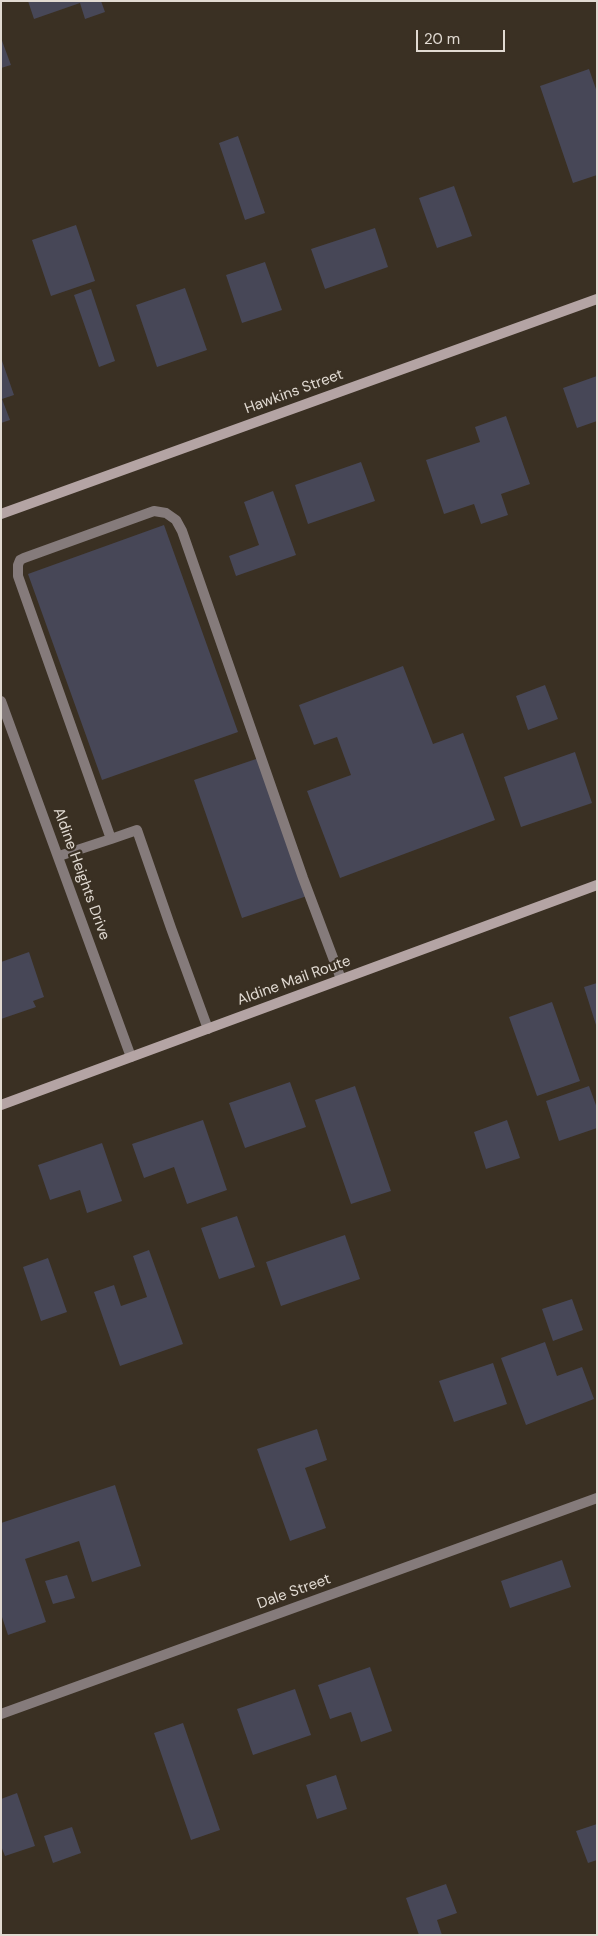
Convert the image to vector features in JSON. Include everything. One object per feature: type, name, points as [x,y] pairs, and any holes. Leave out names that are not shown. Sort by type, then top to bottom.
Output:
[{"type":"main road","name":"Hawkins Street","points":[[1,514],[597,299]]},
{"type":"main road","name":"Aldine Mail Route","points":[[1,1105],[597,885]]},
{"type":"street","points":[[111,838],[18,576],[18,565],[20,560],[24,558],[154,511],[166,513],[176,520],[182,531],[303,878],[341,980]]},
{"type":"street","name":"Aldine Heights Drive","points":[[1,701],[131,1057]]},
{"type":"street","points":[[59,856],[137,830],[170,928],[208,1029]]},
{"type":"street","name":"Dale Street","points":[[1,1714],[597,1498]]},
{"type":"building","points":[[28,1],[101,1],[105,12],[85,19],[80,3],[34,19]]},
{"type":"building","points":[[1,38],[11,65],[1,68]]},
{"type":"building","points":[[589,69],[597,92],[597,175],[573,183],[540,86]]},
{"type":"building","points":[[238,136],[265,213],[245,220],[219,143]]},
{"type":"building","points":[[454,186],[472,236],[437,248],[419,198]]},
{"type":"building","points":[[76,225],[95,281],[51,296],[32,240]]},
{"type":"building","points":[[375,228],[388,267],[325,289],[311,249]]},
{"type":"building","points":[[265,262],[282,310],[242,323],[226,275]]},
{"type":"building","points":[[185,288],[207,350],[157,367],[136,305]]},
{"type":"building","points":[[91,289],[115,361],[99,367],[74,295]]},
{"type":"building","points":[[1,358],[14,395],[2,399],[10,420],[1,423]]},
{"type":"building","points":[[597,376],[597,421],[577,428],[563,388]]},
{"type":"building","points":[[506,416],[530,484],[501,494],[508,515],[481,524],[474,504],[444,514],[426,460],[480,442],[475,427]]},
{"type":"building","points":[[361,462],[375,501],[308,524],[295,485]]},
{"type":"building","points":[[273,491],[296,555],[236,576],[229,556],[259,545],[244,502]]},
{"type":"building","points":[[164,525],[238,732],[102,780],[28,574]]},
{"type":"building","points":[[403,666],[433,744],[463,733],[495,820],[340,878],[307,791],[351,775],[337,737],[314,745],[299,705]]},
{"type":"building","points":[[545,685],[558,719],[528,730],[516,696]]},
{"type":"building","points":[[575,752],[592,803],[521,827],[504,777]]},
{"type":"building","points":[[259,758],[307,896],[242,918],[194,780]]},
{"type":"building","points":[[29,952],[44,997],[33,1001],[36,1007],[1,1019],[1,962]]},
{"type":"building","points":[[597,983],[597,1025],[596,1025],[584,987]]},
{"type":"building","points":[[552,1002],[580,1081],[537,1096],[509,1017]]},
{"type":"building","points":[[290,1082],[306,1127],[245,1148],[229,1103]]},
{"type":"building","points":[[355,1086],[391,1191],[351,1204],[315,1100]]},
{"type":"building","points":[[589,1086],[597,1108],[597,1128],[559,1141],[546,1101]]},
{"type":"building","points":[[203,1120],[227,1190],[187,1204],[174,1167],[144,1178],[132,1144]]},
{"type":"building","points":[[507,1120],[520,1158],[486,1169],[474,1132]]},
{"type":"building","points":[[102,1143],[122,1201],[87,1213],[80,1190],[50,1200],[38,1165]]},
{"type":"building","points":[[237,1216],[255,1267],[219,1279],[201,1228]]},
{"type":"building","points":[[345,1235],[360,1279],[281,1306],[266,1262]]},
{"type":"building","points":[[149,1250],[183,1344],[120,1366],[94,1292],[114,1285],[121,1306],[147,1297],[133,1256]]},
{"type":"building","points":[[48,1258],[67,1312],[41,1321],[23,1267]]},
{"type":"building","points":[[572,1299],[583,1330],[553,1341],[542,1309]]},
{"type":"building","points":[[545,1342],[557,1376],[582,1367],[594,1399],[526,1425],[501,1358]]},
{"type":"building","points":[[493,1363],[507,1404],[454,1422],[439,1381]]},
{"type":"building","points":[[317,1429],[327,1460],[305,1468],[326,1528],[290,1541],[257,1449]]},
{"type":"building","points":[[115,1485],[141,1566],[92,1582],[79,1541],[25,1559],[46,1622],[8,1635],[1,1614],[1,1523]]},
{"type":"building","points":[[562,1560],[571,1587],[510,1608],[501,1581]]},
{"type":"building","points":[[67,1575],[75,1598],[53,1604],[45,1581]]},
{"type":"building","points":[[370,1667],[392,1731],[361,1742],[351,1712],[330,1719],[318,1685]]},
{"type":"building","points":[[295,1689],[311,1735],[253,1755],[237,1709]]},
{"type":"building","points":[[183,1723],[220,1830],[191,1840],[154,1733]]},
{"type":"building","points":[[336,1775],[347,1809],[317,1819],[306,1785]]},
{"type":"building","points":[[17,1793],[35,1846],[5,1856],[1,1846],[1,1799]]},
{"type":"building","points":[[597,1824],[597,1860],[588,1863],[576,1831]]},
{"type":"building","points":[[72,1827],[81,1853],[53,1863],[44,1836]]},
{"type":"building","points":[[446,1884],[457,1913],[437,1920],[442,1935],[419,1935],[406,1898]]}]
